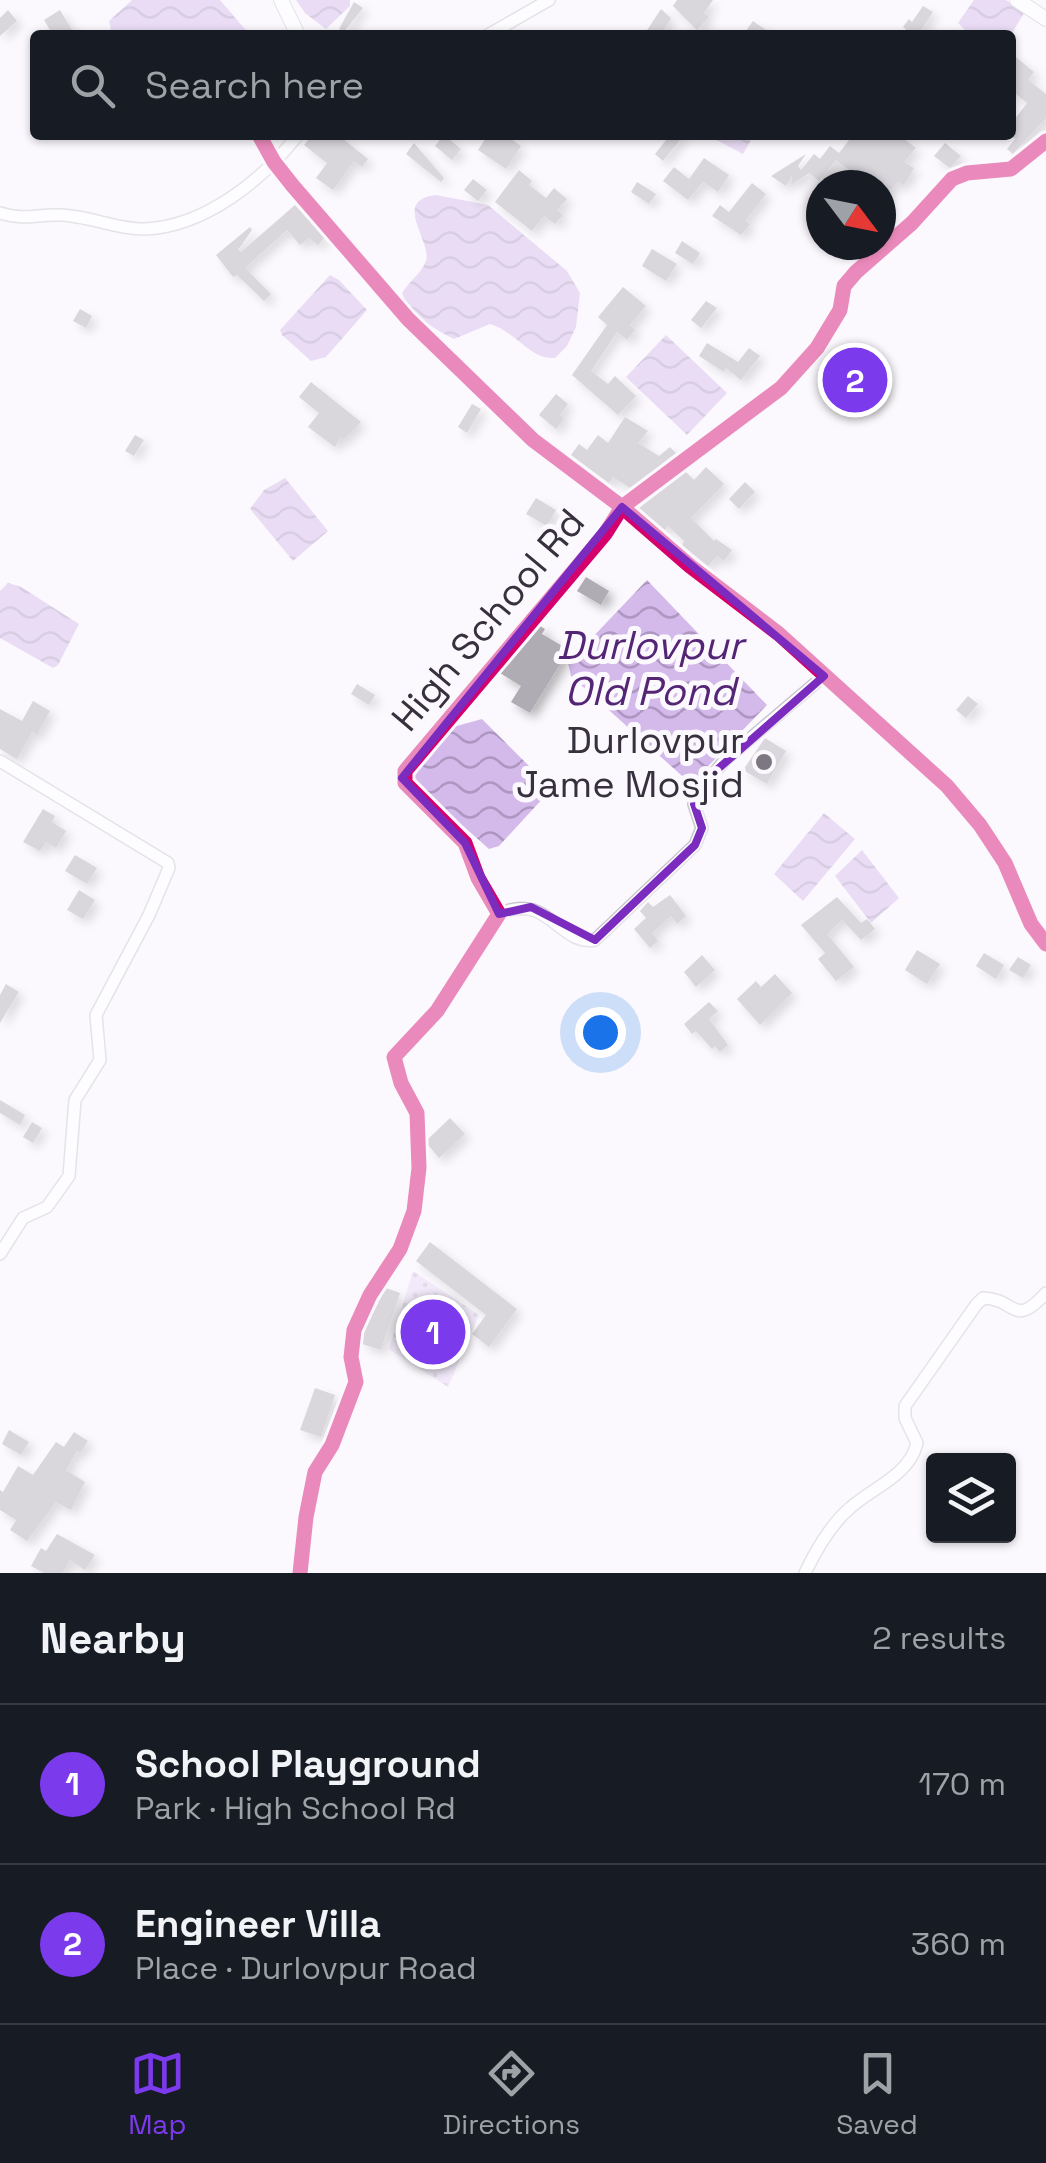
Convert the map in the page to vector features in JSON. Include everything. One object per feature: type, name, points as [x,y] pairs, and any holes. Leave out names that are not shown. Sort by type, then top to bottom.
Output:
[{"type":"street","points":[[281,0],[296,30]]},
{"type":"street","points":[[497,30],[548,0]]},
{"type":"street","points":[[1017,0],[1046,19]]},
{"type":"street","points":[[262,140],[274,162],[408,318],[533,440],[622,506],[690,566],[779,634],[947,786],[1005,863],[1031,924],[1046,944]]},
{"type":"street","points":[[0,213],[22,219],[62,215],[147,229],[178,222],[212,209],[244,188],[294,140]]},
{"type":"street","points":[[622,506],[781,388],[818,348],[840,310],[844,286],[912,223],[952,179],[966,173],[1011,169],[1046,141]]},
{"type":"street","name":"High School Rd","points":[[499,914],[478,878],[465,843],[404,783],[405,771],[605,534],[622,506]]},
{"type":"street","points":[[300,1573],[316,1472],[332,1446],[356,1382],[351,1357],[354,1330],[370,1295],[400,1250],[414,1211],[419,1168],[417,1113],[394,1066],[394,1056],[437,1011],[499,914],[510,908],[531,908],[582,940],[595,940],[695,845],[702,828],[694,804],[711,775],[824,676]]},
{"type":"street","points":[[0,761],[143,846],[168,863],[169,868],[96,1015],[100,1060],[75,1100],[69,1176],[47,1206],[23,1218],[0,1254]]},
{"type":"street","points":[[805,1573],[828,1532],[849,1509],[910,1459],[917,1443],[905,1418],[905,1406],[976,1304],[992,1298],[1016,1312],[1026,1312],[1046,1294]]},
{"type":"highlighted area","points":[[622,507],[824,676],[711,775],[694,804],[702,828],[695,845],[595,940],[531,907],[499,914],[465,843],[402,778]]},
{"type":"shaded area","points":[[413,1271],[479,1315],[448,1387],[389,1349]]},
{"type":"water","points":[[132,0],[220,0],[246,30],[111,30],[109,21]]},
{"type":"water","points":[[296,0],[350,0],[350,6],[326,29],[305,13]]},
{"type":"water","points":[[974,0],[1006,0],[1024,13],[1014,30],[965,30],[958,23]]},
{"type":"water","points":[[716,140],[751,140],[743,154]]},
{"type":"water","points":[[436,195],[488,205],[567,271],[580,293],[576,327],[567,346],[555,358],[538,355],[490,324],[454,339],[411,308],[402,293],[426,261],[416,205],[423,198]]},
{"type":"water","points":[[330,275],[367,310],[326,357],[311,361],[280,330]]},
{"type":"water","points":[[666,335],[727,393],[687,435],[626,377]]},
{"type":"water","points":[[285,478],[328,531],[293,561],[250,509],[264,490]]},
{"type":"water","name":"Durlovpur Old Pond","points":[[647,580],[767,705],[691,784],[571,676],[568,663]]},
{"type":"water","points":[[8,583],[21,587],[79,624],[53,668],[0,638],[0,591]]},
{"type":"water","points":[[482,719],[547,784],[546,795],[499,846],[489,849],[409,778],[453,727]]},
{"type":"water","points":[[824,813],[855,839],[803,901],[774,874]]},
{"type":"water","points":[[862,850],[899,898],[871,923],[835,876]]},
{"type":"building","points":[[677,0],[713,0],[704,13],[709,17],[697,30],[673,6]]},
{"type":"building","points":[[354,2],[363,8],[346,30],[339,29]]},
{"type":"building","points":[[923,6],[933,12],[921,30],[903,27],[909,19],[912,22]]},
{"type":"building","points":[[661,9],[671,18],[664,30],[647,30]]},
{"type":"building","points":[[8,10],[17,21],[0,36],[0,18]]},
{"type":"building","points":[[60,10],[72,30],[50,30],[44,20]]},
{"type":"building","points":[[753,21],[766,30],[747,30]]},
{"type":"building","points":[[1016,57],[1034,72],[1028,80],[1046,94],[1046,118],[1013,154],[1007,149],[1016,140],[1016,117],[1027,103],[1016,94]]},
{"type":"building","points":[[308,140],[344,140],[368,159],[362,167],[354,161],[333,190],[316,178],[327,163],[304,145]]},
{"type":"building","points":[[440,140],[450,140],[461,149],[452,160],[435,146]]},
{"type":"building","points":[[485,140],[512,140],[521,146],[506,169],[478,150]]},
{"type":"building","points":[[666,140],[680,140],[663,161],[655,154]]},
{"type":"building","points":[[849,140],[906,140],[916,148],[904,162],[914,168],[904,185],[896,184],[896,170],[849,170],[836,160],[828,170],[806,170],[806,175],[792,184],[792,176],[786,186],[771,176],[806,154],[798,166],[801,170],[814,154],[820,159],[830,146],[839,153]]},
{"type":"building","points":[[414,143],[444,178],[441,182],[406,154]]},
{"type":"building","points":[[945,143],[961,156],[950,168],[934,156]]},
{"type":"building","points":[[704,158],[729,175],[718,192],[703,182],[688,200],[663,181],[674,167],[689,179]]},
{"type":"building","points":[[519,170],[532,181],[529,185],[546,198],[554,188],[567,199],[557,210],[563,215],[555,224],[544,216],[532,231],[495,202]]},
{"type":"building","points":[[473,179],[487,190],[478,201],[464,190]]},
{"type":"building","points":[[637,182],[656,194],[649,204],[631,192]]},
{"type":"building","points":[[752,183],[766,194],[745,221],[750,224],[741,235],[712,216],[720,205],[729,212]]},
{"type":"building","points":[[295,205],[324,238],[318,245],[309,238],[300,245],[287,230],[245,268],[271,294],[264,301],[237,275],[233,277],[216,255],[250,227],[252,230],[238,250],[241,252]]},
{"type":"building","points":[[682,241],[700,253],[693,264],[675,253]]},
{"type":"building","points":[[652,249],[677,264],[666,281],[642,266]]},
{"type":"building","points":[[623,287],[646,306],[630,325],[635,330],[627,340],[617,332],[591,371],[608,384],[615,376],[636,396],[618,415],[572,375],[607,325],[598,317]]},
{"type":"building","points":[[706,301],[717,308],[701,328],[691,320]]},
{"type":"building","points":[[80,309],[92,316],[86,328],[73,321]]},
{"type":"building","points":[[707,343],[738,362],[749,348],[760,356],[741,380],[699,356]]},
{"type":"building","points":[[841,350],[887,390],[869,410],[823,371]]},
{"type":"building","points":[[311,382],[361,422],[343,440],[340,437],[335,447],[308,427],[319,413],[299,397]]},
{"type":"building","points":[[556,394],[568,404],[556,429],[539,415]]},
{"type":"building","points":[[472,404],[481,409],[467,433],[458,427]]},
{"type":"building","points":[[625,417],[648,431],[638,443],[659,456],[670,447],[676,453],[630,488],[613,477],[609,483],[571,455],[579,444],[587,450],[598,435],[608,443]]},
{"type":"building","points":[[135,435],[144,440],[134,456],[125,451]]},
{"type":"building","points":[[706,467],[724,484],[691,518],[714,541],[732,550],[724,561],[717,556],[708,566],[682,545],[684,541],[668,526],[665,530],[639,508],[686,472],[694,480]]},
{"type":"building","points":[[745,482],[755,492],[739,509],[729,499]]},
{"type":"building","points":[[536,498],[556,510],[547,526],[526,514]]},
{"type":"building","points":[[586,577],[609,591],[601,605],[577,591]]},
{"type":"building","points":[[540,626],[545,629],[542,634],[569,650],[530,713],[511,702],[521,686],[500,673]]},
{"type":"building","points":[[357,684],[375,695],[369,705],[351,694]]},
{"type":"building","points":[[968,696],[978,704],[966,718],[956,710]]},
{"type":"building","points":[[33,701],[50,711],[17,759],[0,749],[0,709],[22,721]]},
{"type":"building","points":[[765,738],[786,751],[767,784],[743,770]]},
{"type":"building","points":[[43,809],[55,816],[52,822],[66,831],[56,848],[46,842],[40,851],[23,842]]},
{"type":"building","points":[[75,855],[97,868],[87,884],[65,871]]},
{"type":"building","points":[[79,890],[95,900],[83,919],[67,910]]},
{"type":"building","points":[[670,895],[686,916],[677,924],[671,916],[652,933],[658,941],[650,948],[634,929],[646,918],[640,911],[648,902],[653,907]]},
{"type":"building","points":[[837,897],[861,923],[867,919],[875,929],[861,940],[842,920],[827,934],[854,967],[836,981],[818,959],[825,953],[801,925]]},
{"type":"building","points":[[917,950],[940,964],[927,984],[905,970]]},
{"type":"building","points":[[984,953],[1004,965],[996,979],[976,966]]},
{"type":"building","points":[[702,955],[715,970],[696,987],[684,972]]},
{"type":"building","points":[[1018,957],[1031,965],[1023,978],[1009,970]]},
{"type":"building","points":[[775,974],[792,993],[760,1025],[737,999],[756,981],[761,987]]},
{"type":"building","points":[[6,984],[19,992],[0,1023],[0,995]]},
{"type":"building","points":[[709,1002],[718,1011],[709,1019],[728,1045],[720,1052],[684,1024]]},
{"type":"building","points":[[0,1100],[25,1115],[20,1125],[0,1113]]},
{"type":"building","points":[[450,1118],[465,1134],[439,1158],[427,1140]]},
{"type":"building","points":[[32,1122],[42,1128],[33,1143],[23,1137]]},
{"type":"building","points":[[430,1242],[517,1309],[489,1347],[472,1334],[486,1315],[416,1261]]},
{"type":"building","points":[[386,1288],[400,1293],[381,1350],[362,1344],[365,1328]]},
{"type":"building","points":[[315,1388],[335,1395],[321,1437],[300,1430]]},
{"type":"building","points":[[9,1430],[29,1442],[21,1455],[2,1444]]},
{"type":"building","points":[[74,1432],[88,1441],[66,1470],[85,1482],[71,1510],[56,1502],[27,1541],[10,1530],[16,1520],[0,1510],[0,1490],[3,1492],[18,1466],[33,1475],[56,1442],[64,1447]]},
{"type":"building","points":[[57,1534],[95,1555],[85,1570],[70,1560],[63,1573],[44,1573],[31,1566],[41,1548],[46,1551]]},
{"type":"cycle path","points":[[262,140],[293,186],[408,319],[533,440],[779,634],[947,786],[1005,863],[1031,924],[1046,944]]},
{"type":"cycle path","points":[[300,1573],[315,1472],[332,1445],[356,1382],[351,1357],[354,1330],[370,1295],[400,1249],[414,1211],[419,1168],[417,1113],[401,1083],[394,1057],[437,1011],[499,914],[478,878],[465,843],[405,783],[405,771],[605,534],[622,507],[781,388],[817,348],[840,310],[844,286],[856,272],[912,223],[952,179],[967,173],[1011,169],[1046,141]]},
{"type":"place","name":"Engineer Villa","points":[[855,380]]},
{"type":"place","name":"Durlovpur Jame Mosjid","points":[[764,762]]},
{"type":"place","name":"School Playground","points":[[433,1332]]}]
